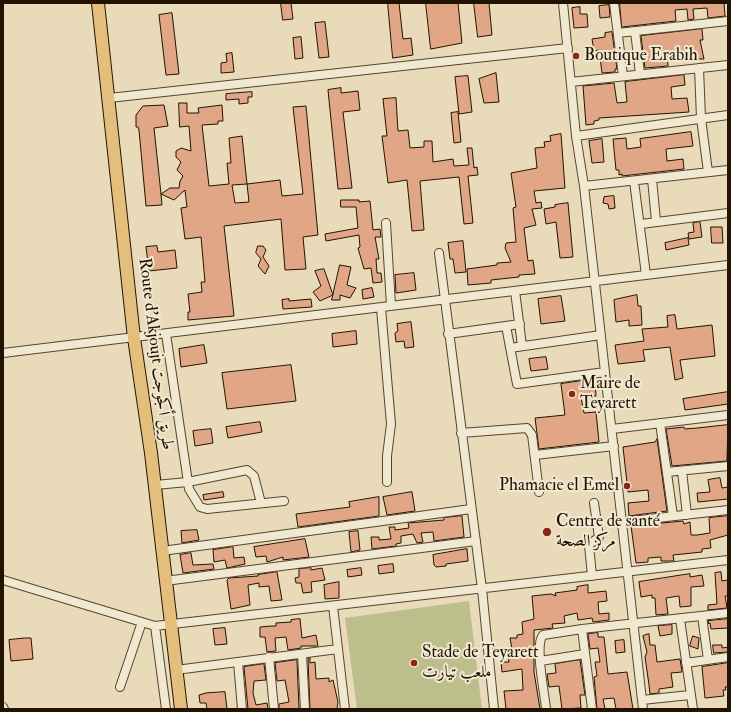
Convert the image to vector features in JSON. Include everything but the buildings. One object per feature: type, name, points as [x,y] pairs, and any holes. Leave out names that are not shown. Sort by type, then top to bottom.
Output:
[{"type":"highway","name":"Route d'Akjoujt طريق أكجوجت","points":[[98,3],[134,338],[155,485],[180,703]]},
{"type":"street","points":[[563,3],[576,136],[584,186],[643,709]]},
{"type":"street","points":[[614,3],[623,76]]},
{"type":"street","points":[[618,33],[728,21]]},
{"type":"street","points":[[636,31],[640,74]]},
{"type":"street","points":[[109,98],[568,48]]},
{"type":"street","points":[[571,82],[728,65]]},
{"type":"street","points":[[699,68],[701,118],[708,172]]},
{"type":"street","points":[[576,136],[728,115]]},
{"type":"street","points":[[584,186],[728,170]]},
{"type":"street","points":[[652,179],[656,221]]},
{"type":"street","points":[[634,181],[641,224],[646,275]]},
{"type":"street","points":[[641,224],[728,213]]},
{"type":"street","points":[[386,223],[391,306]]},
{"type":"street","points":[[439,253],[448,334],[482,589],[494,709]]},
{"type":"street","points":[[3,353],[728,265]]},
{"type":"street","points":[[516,291],[522,346]]},
{"type":"street","points":[[381,308],[391,424],[387,456],[387,482]]},
{"type":"street","points":[[448,334],[520,324]]},
{"type":"street","points":[[506,326],[516,382],[519,385],[605,372]]},
{"type":"street","points":[[166,334],[188,482],[195,499],[203,509],[284,500]]},
{"type":"street","points":[[510,348],[601,335]]},
{"type":"street","points":[[612,429],[728,415]]},
{"type":"street","points":[[660,423],[673,516]]},
{"type":"street","points":[[461,433],[527,428],[532,435],[539,492]]},
{"type":"street","points":[[535,455],[614,446]]},
{"type":"street","points":[[667,472],[728,466]]},
{"type":"street","points":[[155,485],[188,482],[247,470],[254,476],[261,503]]},
{"type":"street","points":[[682,471],[687,515]]},
{"type":"street","points":[[592,576],[589,545],[597,539],[599,533],[594,503]]},
{"type":"street","points":[[162,551],[471,509]]},
{"type":"street","points":[[622,522],[728,510]]},
{"type":"street","points":[[165,580],[476,542]]},
{"type":"street","points":[[3,580],[155,626],[728,560]]},
{"type":"street","points":[[333,606],[345,709]]},
{"type":"street","points":[[546,709],[540,661],[540,640],[543,635],[582,629],[728,613]]},
{"type":"street","points":[[702,616],[708,660]]},
{"type":"street","points":[[680,619],[693,709]]},
{"type":"street","points":[[120,687],[142,622]]},
{"type":"street","points":[[155,626],[166,709]]},
{"type":"street","points":[[582,629],[592,709]]},
{"type":"street","points":[[176,670],[338,649]]},
{"type":"street","points":[[302,654],[306,709]]},
{"type":"street","points":[[540,661],[585,654]]},
{"type":"street","points":[[268,657],[274,709]]},
{"type":"street","points":[[686,663],[728,657]]},
{"type":"street","points":[[238,662],[242,709]]},
{"type":"street","points":[[642,700],[690,695]]},
{"type":"street","points":[[165,699],[180,703]]},
{"type":"green space","name":"Stade de Teyarett ملعب تيارت","points":[[469,601],[482,709],[357,709],[345,618]]},
{"type":"place","name":"Boutique Erabih","points":[[576,56]]},
{"type":"place","name":"Maire de Teyarett","points":[[572,394]]},
{"type":"place","name":"Phamacie el Emel","points":[[627,486]]},
{"type":"place","name":"Centre de santé مركز الصحة","points":[[547,532]]},
{"type":"place","name":"Stade de Teyarett ملعب تيارت","points":[[414,663]]}]
